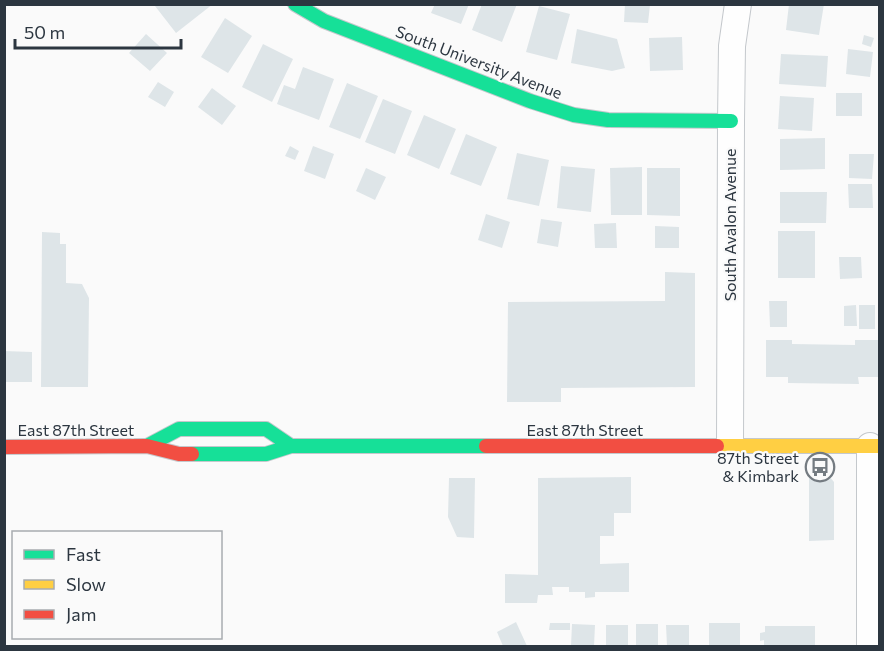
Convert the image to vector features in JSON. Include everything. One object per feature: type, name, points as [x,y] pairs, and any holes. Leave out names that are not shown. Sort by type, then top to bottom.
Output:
[{"type":"main road","name":"South University Avenue","points":[[295,4],[324,21],[530,101],[574,115],[608,120],[731,121]]},
{"type":"main road","name":"East 87th Street","points":[[147,447],[179,429],[266,429],[291,446]]},
{"type":"main road","name":"East 87th Street","points":[[4,447],[147,447],[179,454],[266,454],[291,446],[875,446]]},
{"type":"street","name":"South Avalon Avenue","points":[[730,446],[732,46],[738,4]]},
{"type":"street","points":[[870,646],[875,446]]},
{"type":"building","points":[[157,4],[213,4],[176,33],[155,6]]},
{"type":"building","points":[[435,4],[469,4],[461,24],[431,13]]},
{"type":"building","points":[[482,4],[517,4],[502,42],[472,30]]},
{"type":"building","points":[[625,4],[650,5],[648,23],[624,22]]},
{"type":"building","points":[[789,4],[824,4],[819,35],[786,30]]},
{"type":"building","points":[[539,6],[570,14],[557,60],[526,52]]},
{"type":"building","points":[[225,18],[252,36],[228,73],[201,57]]},
{"type":"building","points":[[577,29],[617,39],[625,68],[612,71],[571,63]]},
{"type":"building","points":[[146,34],[167,53],[150,71],[129,53]]},
{"type":"building","points":[[864,35],[874,38],[871,47],[862,44]]},
{"type":"building","points":[[682,37],[683,70],[650,71],[649,38]]},
{"type":"building","points":[[263,44],[293,59],[272,102],[242,87]]},
{"type":"building","points":[[848,49],[873,52],[870,77],[846,74]]},
{"type":"building","points":[[781,54],[828,56],[826,87],[779,84]]},
{"type":"building","points":[[303,67],[334,79],[319,120],[277,104],[284,85],[295,89]]},
{"type":"building","points":[[158,82],[174,92],[165,107],[148,97]]},
{"type":"building","points":[[347,83],[378,96],[360,139],[329,127]]},
{"type":"building","points":[[212,88],[236,106],[222,125],[198,107]]},
{"type":"building","points":[[836,93],[862,93],[862,116],[836,116]]},
{"type":"building","points":[[780,96],[814,98],[812,131],[778,129]]},
{"type":"building","points":[[383,99],[412,111],[395,154],[365,142]]},
{"type":"building","points":[[424,115],[456,129],[439,169],[407,155]]},
{"type":"building","points":[[466,134],[497,147],[481,186],[450,174]]},
{"type":"building","points":[[825,138],[825,169],[780,170],[780,139]]},
{"type":"building","points":[[290,146],[299,151],[295,160],[285,156]]},
{"type":"building","points":[[313,146],[334,154],[325,179],[304,171]]},
{"type":"building","points":[[517,153],[549,160],[539,206],[507,199]]},
{"type":"building","points":[[849,154],[874,154],[872,179],[849,178]]},
{"type":"building","points":[[561,166],[595,169],[591,212],[557,208]]},
{"type":"building","points":[[642,167],[642,215],[611,215],[610,168]]},
{"type":"building","points":[[366,168],[386,177],[375,200],[356,191]]},
{"type":"building","points":[[647,168],[680,168],[680,216],[647,215]]},
{"type":"building","points":[[848,184],[872,184],[873,208],[849,208]]},
{"type":"building","points":[[780,192],[827,192],[826,223],[780,223]]},
{"type":"building","points":[[486,214],[510,222],[502,248],[478,240]]},
{"type":"building","points":[[541,219],[562,222],[558,247],[537,243]]},
{"type":"building","points":[[616,223],[617,248],[595,248],[594,224]]},
{"type":"building","points":[[655,226],[679,227],[679,248],[655,248]]},
{"type":"building","points":[[778,231],[815,231],[815,278],[778,278]]},
{"type":"building","points":[[42,232],[60,233],[60,244],[66,244],[66,283],[82,284],[89,298],[88,387],[41,387]]},
{"type":"building","points":[[839,257],[861,257],[862,278],[840,279]]},
{"type":"building","points":[[665,272],[695,273],[695,387],[561,388],[561,402],[507,402],[508,302],[665,301]]},
{"type":"building","points":[[769,301],[787,301],[787,327],[770,327]]},
{"type":"building","points":[[856,305],[857,326],[844,326],[844,306]]},
{"type":"building","points":[[859,305],[875,305],[875,329],[859,329]]},
{"type":"building","points":[[766,340],[792,340],[792,344],[855,345],[855,340],[880,340],[879,377],[858,377],[859,384],[788,383],[788,377],[766,377]]},
{"type":"building","points":[[4,351],[32,352],[32,382],[4,382]]},
{"type":"building","points":[[809,476],[829,476],[834,482],[834,540],[809,541]]},
{"type":"building","points":[[631,477],[631,513],[614,513],[614,536],[600,536],[600,564],[629,563],[629,592],[595,592],[595,597],[585,598],[585,592],[569,592],[569,587],[552,587],[553,595],[538,595],[537,603],[505,603],[505,574],[538,575],[538,478]]},
{"type":"building","points":[[449,478],[475,478],[474,538],[457,537],[448,517]]},
{"type":"building","points":[[516,622],[527,646],[503,646],[497,632]]},
{"type":"building","points":[[550,623],[570,623],[570,630],[549,630]]},
{"type":"building","points":[[709,623],[740,623],[740,646],[709,646]]},
{"type":"building","points":[[572,624],[595,625],[594,646],[571,646]]},
{"type":"building","points":[[636,624],[658,624],[658,646],[636,646]]},
{"type":"building","points":[[606,625],[628,625],[628,646],[606,646]]},
{"type":"building","points":[[666,625],[689,625],[689,646],[667,646]]},
{"type":"building","points":[[765,626],[815,626],[815,646],[764,646],[764,640],[760,641],[760,633],[765,632]]},
{"type":"traffic: fast","points":[[295,4],[324,21],[530,101],[574,115],[608,120],[731,121]]},
{"type":"traffic: fast","points":[[147,446],[179,429],[266,429],[291,446]]},
{"type":"traffic: fast","points":[[192,454],[266,454],[291,446],[486,446]]},
{"type":"traffic: slow","points":[[717,446],[880,446]]},
{"type":"traffic: jam","points":[[4,447],[147,446],[179,454],[192,454]]},
{"type":"traffic: jam","points":[[486,446],[717,446]]},
{"type":"place","name":"87th Street & Kimbark","points":[[820,467]]}]
